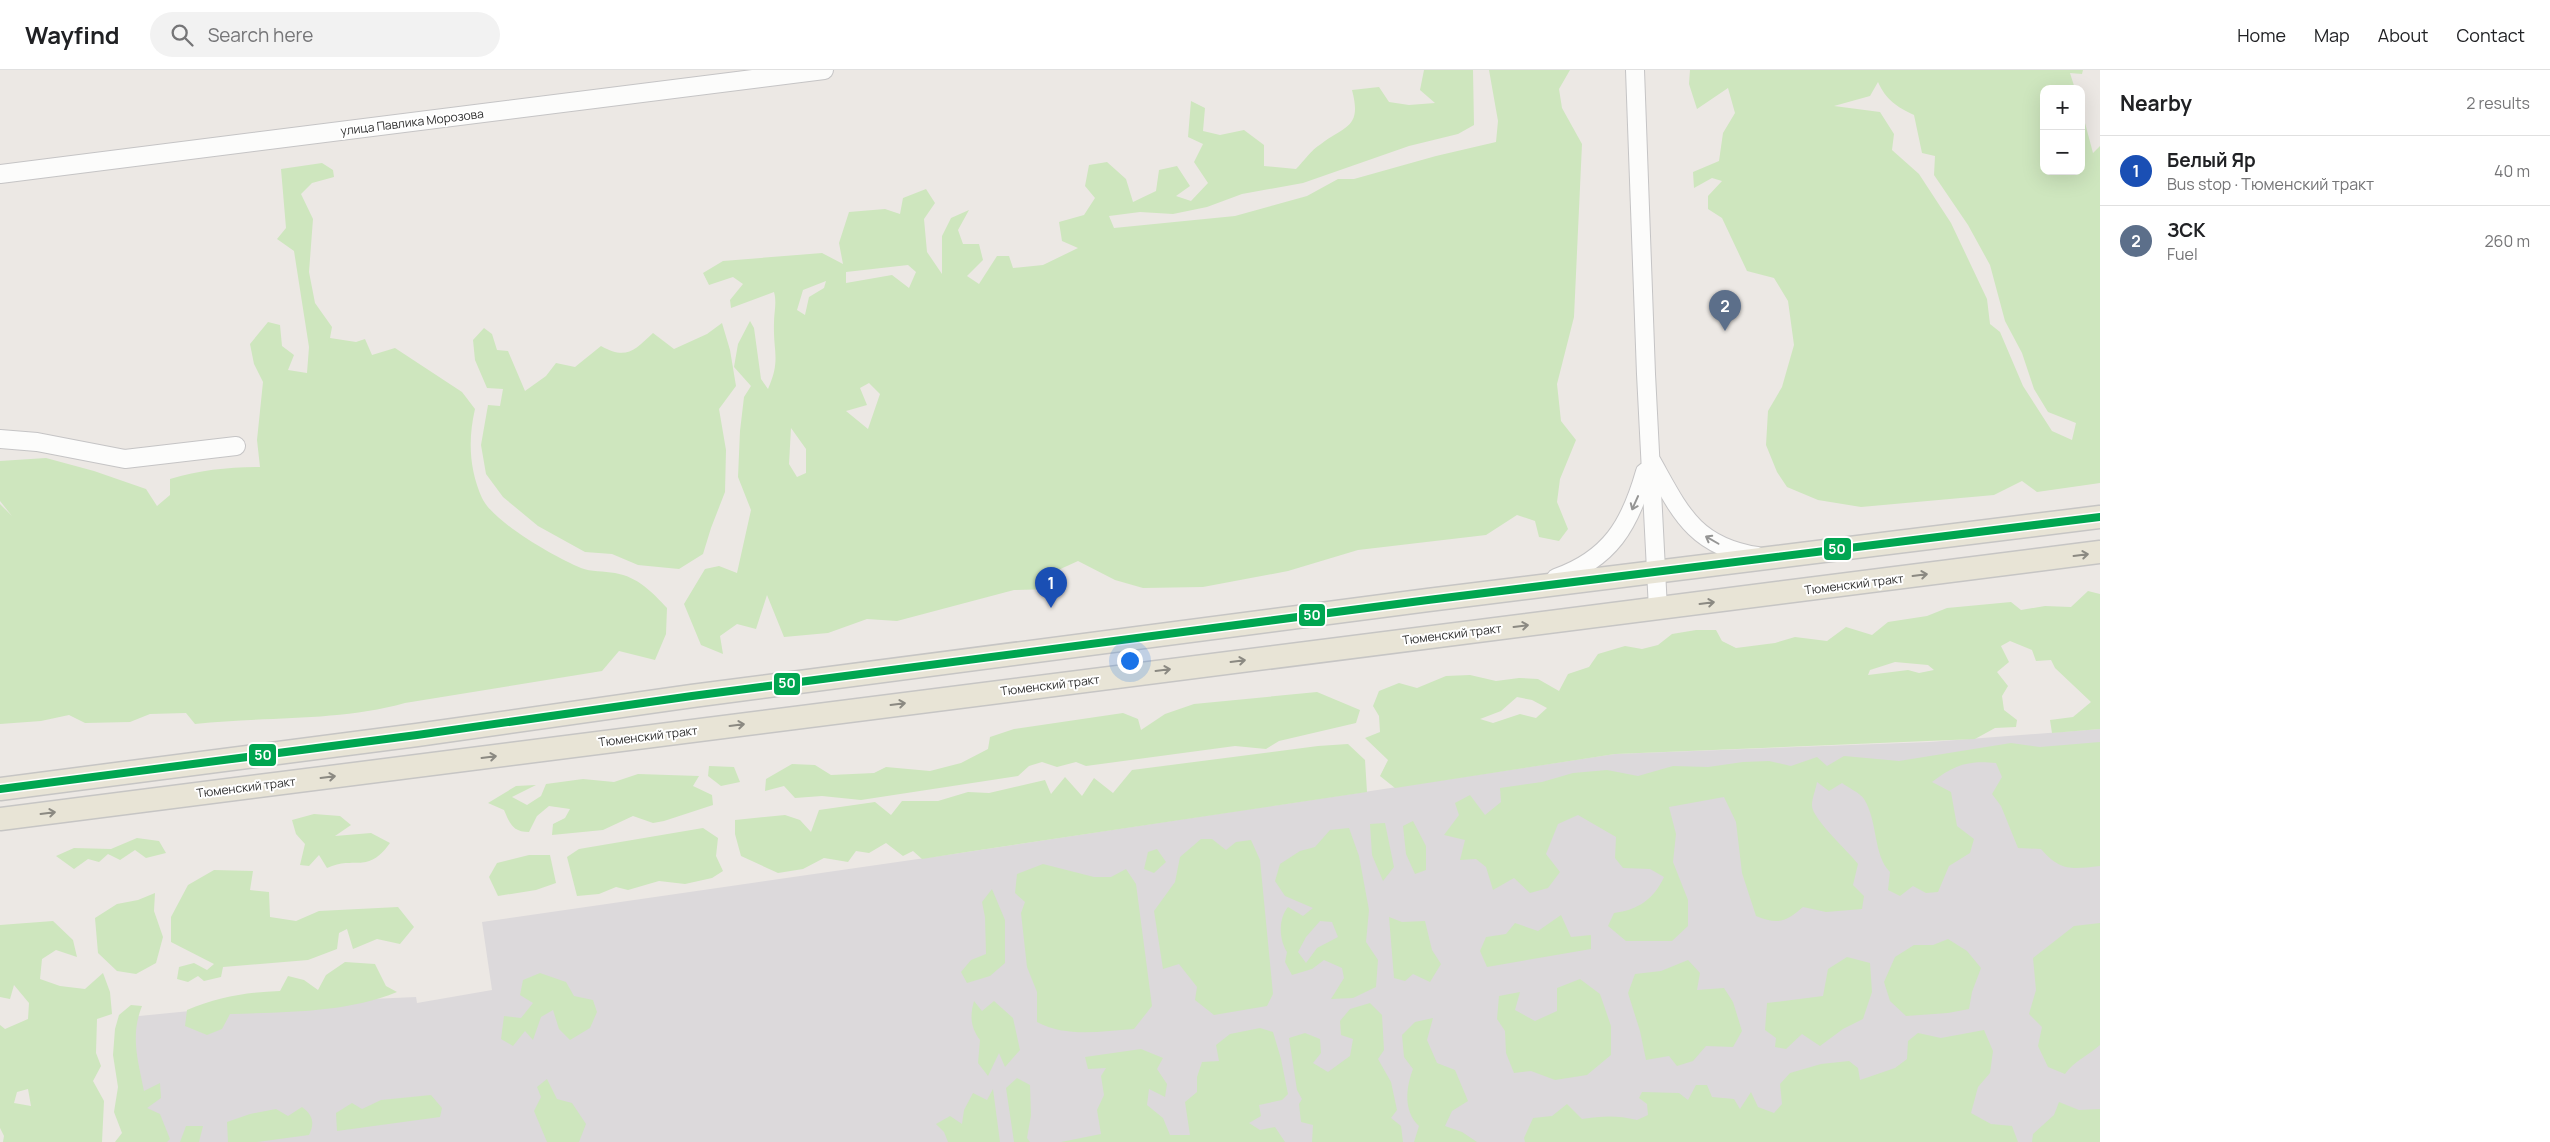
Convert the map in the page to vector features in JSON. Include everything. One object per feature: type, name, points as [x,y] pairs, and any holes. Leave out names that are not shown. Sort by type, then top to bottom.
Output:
[{"type":"main road","points":[[0,789],[417,735],[702,694],[1531,587],[2100,517]]},
{"type":"main road","name":"Тюменский тракт","points":[[0,819],[2100,552]]},
{"type":"street","name":"улица Павлика Морозова","points":[[0,174],[824,70]]},
{"type":"street","points":[[1635,70],[1649,457],[1658,609]]},
{"type":"street","points":[[0,439],[36,442],[125,459],[236,446]]},
{"type":"street","points":[[1649,457],[1682,515],[1693,527],[1720,545],[1737,552],[1775,558]]},
{"type":"street","points":[[1531,587],[1579,570],[1595,559],[1624,529],[1638,497],[1649,457]]},
{"type":"shaded area","points":[[2100,729],[2100,1142],[140,1142],[129,1017],[260,1004],[416,997],[417,1003],[492,990],[482,922],[960,853],[1615,754],[1930,742]]},
{"type":"green space","points":[[1424,70],[1473,70],[1474,125],[1458,134],[1409,146],[1303,183],[1242,194],[1207,207],[1173,214],[1140,212],[1109,216],[1114,228],[1235,216],[1307,196],[1338,179],[1354,179],[1436,156],[1496,142],[1498,121],[1489,70],[1570,70],[1559,89],[1562,108],[1582,144],[1574,317],[1557,384],[1561,421],[1576,440],[1560,479],[1557,502],[1568,529],[1559,541],[1539,537],[1535,521],[1517,515],[1486,535],[1358,550],[1288,571],[1203,587],[1143,588],[1115,580],[1078,561],[1056,571],[1051,589],[1014,590],[897,621],[867,619],[828,633],[784,637],[767,595],[756,629],[737,624],[720,636],[723,654],[701,645],[684,604],[705,569],[719,566],[737,573],[751,510],[738,477],[744,397],[751,386],[734,367],[738,344],[750,321],[754,328],[761,379],[768,389],[774,371],[776,356],[774,292],[731,308],[730,300],[743,284],[733,277],[709,285],[703,273],[723,261],[822,253],[843,264],[839,243],[849,212],[885,209],[900,214],[903,198],[926,189],[935,203],[924,219],[927,252],[942,274],[942,236],[951,218],[969,210],[958,230],[963,244],[979,244],[983,260],[967,276],[979,284],[997,256],[1009,256],[1013,268],[1043,265],[1078,248],[1062,241],[1059,222],[1084,215],[1095,198],[1085,186],[1089,165],[1107,162],[1126,179],[1133,202],[1156,191],[1159,170],[1177,166],[1190,186],[1176,196],[1191,201],[1208,183],[1194,162],[1203,144],[1188,137],[1191,101],[1205,108],[1203,131],[1220,135],[1244,130],[1264,145],[1264,166],[1296,169],[1317,146],[1350,124],[1355,112],[1352,90],[1379,87],[1389,102],[1409,105],[1435,103],[1420,90]],"holes":[[[908,265],[916,272],[909,288],[892,275],[846,283],[846,272]],[[826,281],[824,288],[809,297],[805,315],[797,310],[803,290]],[[869,383],[880,394],[868,429],[846,411],[867,405],[860,388]],[[791,428],[806,449],[806,473],[797,477],[789,464]]]},
{"type":"green space","points":[[1690,70],[2083,70],[2082,74],[2070,73],[2074,85],[2040,85],[2040,175],[2085,175],[2085,123],[2093,153],[2100,146],[2100,483],[2037,492],[2022,481],[1994,495],[1861,507],[1818,500],[1787,487],[1777,472],[1766,445],[1768,411],[1782,387],[1794,345],[1788,301],[1774,278],[1747,271],[1722,218],[1708,209],[1708,196],[1722,181],[1712,178],[1694,188],[1693,172],[1719,161],[1723,133],[1735,113],[1728,88],[1697,109],[1689,84]],"holes":[[[1878,82],[1885,94],[1902,109],[1914,115],[1922,153],[1935,156],[1934,175],[1968,225],[1990,265],[2005,321],[2022,353],[2034,389],[2048,412],[2076,423],[2072,440],[2052,431],[2023,386],[2000,332],[1990,324],[1987,299],[1951,223],[1919,174],[1892,150],[1894,134],[1880,112],[1834,106],[1870,96]]]},
{"type":"green space","points":[[322,163],[333,170],[334,177],[312,183],[301,194],[313,219],[309,272],[315,303],[332,327],[330,338],[356,342],[365,339],[372,355],[395,348],[462,392],[475,409],[471,431],[472,465],[482,498],[488,507],[499,518],[526,538],[570,563],[593,571],[623,575],[638,582],[650,591],[667,608],[666,634],[655,660],[619,651],[602,671],[327,716],[195,724],[186,713],[150,714],[130,722],[85,723],[69,715],[41,721],[0,724],[0,504],[12,516],[0,501],[0,461],[46,458],[94,471],[146,489],[157,506],[170,495],[170,479],[192,473],[260,467],[257,440],[263,382],[254,364],[250,344],[268,322],[280,325],[282,346],[294,355],[288,370],[307,373],[309,347],[294,251],[277,239],[286,228],[281,169]]},
{"type":"green space","points":[[722,323],[730,350],[736,386],[719,409],[726,450],[725,492],[703,554],[679,569],[638,565],[612,554],[585,552],[538,526],[503,497],[486,474],[481,445],[488,405],[500,406],[503,389],[487,388],[475,360],[473,340],[484,328],[492,334],[497,350],[508,351],[525,391],[546,376],[556,363],[575,367],[601,346],[617,352],[629,352],[653,333],[674,349],[707,334]]},
{"type":"green space","points":[[2088,591],[2100,594],[2100,729],[2052,733],[2050,720],[2073,717],[2091,702],[2055,668],[2051,660],[2036,661],[2032,650],[2010,641],[2001,646],[2009,662],[1997,672],[2008,686],[2002,696],[2004,710],[2017,720],[2016,727],[1995,728],[1975,739],[1615,754],[1395,788],[1380,776],[1388,760],[1365,738],[1380,732],[1379,716],[1373,706],[1379,691],[1399,683],[1417,688],[1446,676],[1470,675],[1496,681],[1519,678],[1538,679],[1559,691],[1568,674],[1589,667],[1598,654],[1625,646],[1642,649],[1658,645],[1672,634],[1696,630],[1716,630],[1722,641],[1736,648],[1775,643],[1795,637],[1827,641],[1846,627],[1872,635],[1888,622],[1927,616],[1947,608],[2011,602],[2021,610],[2045,606],[2071,607]],"holes":[[[1895,662],[1928,665],[1934,670],[1919,673],[1908,670],[1868,675],[1870,670]],[[1517,697],[1532,700],[1547,708],[1536,718],[1520,714],[1493,723],[1480,719],[1501,711]]]},
{"type":"green space","points":[[1317,692],[1360,710],[1356,723],[1279,741],[1266,749],[1235,746],[1086,766],[1076,762],[1057,767],[1042,762],[1029,766],[1018,776],[861,800],[822,796],[795,798],[784,786],[765,791],[766,779],[792,764],[815,765],[831,775],[874,773],[886,767],[930,771],[961,763],[988,749],[990,737],[1014,729],[1123,713],[1138,719],[1141,730],[1165,714],[1194,704]]},
{"type":"green space","points":[[2100,742],[2100,866],[2067,867],[2055,862],[2041,849],[2018,848],[2001,806],[1992,794],[2002,777],[1996,763],[1969,763],[1947,771],[1932,782],[1951,792],[1957,826],[1974,839],[1970,853],[1949,866],[1938,892],[1926,893],[1913,886],[1900,896],[1888,890],[1890,872],[1881,857],[1872,817],[1864,799],[1842,783],[1829,791],[1817,782],[1812,802],[1813,811],[1858,864],[1853,885],[1864,896],[1862,909],[1826,912],[1803,907],[1792,916],[1776,921],[1756,916],[1742,873],[1736,822],[1724,797],[1669,807],[1676,834],[1673,862],[1688,900],[1688,926],[1672,941],[1626,941],[1608,926],[1614,913],[1638,906],[1650,897],[1664,877],[1650,869],[1623,868],[1615,858],[1616,837],[1578,815],[1558,824],[1546,854],[1560,872],[1548,888],[1530,893],[1514,878],[1493,890],[1486,867],[1476,859],[1460,860],[1465,840],[1444,835],[1459,815],[1455,803],[1470,795],[1485,815],[1501,802],[1500,788],[1542,782],[1573,773],[1607,770],[1638,776],[1673,766],[1708,767],[1743,762],[1769,761],[1791,766],[1817,757],[1827,766],[1844,756],[1899,761],[2011,743],[2040,747]]},
{"type":"green space","points":[[1348,744],[1365,760],[1367,792],[922,859],[913,851],[903,856],[886,843],[869,853],[856,851],[848,862],[824,858],[803,869],[778,873],[741,856],[735,834],[735,820],[785,815],[800,820],[811,832],[819,810],[875,802],[891,815],[902,801],[938,801],[968,792],[989,793],[1045,780],[1051,794],[1065,777],[1082,796],[1094,778],[1113,793],[1132,770],[1318,746]]},
{"type":"green space","points":[[709,766],[734,767],[740,782],[721,786],[708,776]]},
{"type":"green space","points":[[638,774],[699,776],[693,786],[712,795],[713,805],[664,821],[653,823],[633,816],[603,830],[552,835],[553,824],[565,818],[570,809],[549,806],[537,816],[529,832],[524,832],[519,831],[513,826],[504,810],[488,803],[516,786],[536,785],[512,797],[527,805],[541,796],[546,784],[583,779],[614,782]]},
{"type":"green space","points":[[314,814],[340,816],[351,825],[335,836],[371,833],[390,843],[382,853],[368,862],[346,863],[327,868],[319,855],[309,866],[300,865],[305,844],[296,834],[292,820]]},
{"type":"green space","points":[[1413,821],[1426,846],[1426,870],[1415,874],[1406,854],[1403,826]]},
{"type":"green space","points":[[1385,823],[1394,867],[1383,881],[1372,855],[1370,824]]},
{"type":"green space","points":[[703,828],[718,838],[716,856],[723,871],[712,878],[685,884],[659,881],[628,890],[616,887],[599,894],[577,896],[567,857],[579,849]]},
{"type":"green space","points":[[1349,828],[1359,856],[1369,910],[1366,942],[1378,960],[1376,987],[1353,998],[1331,999],[1344,978],[1342,968],[1324,960],[1312,969],[1292,975],[1285,962],[1287,952],[1281,935],[1282,917],[1288,907],[1303,916],[1313,908],[1285,896],[1275,881],[1280,864],[1300,851],[1315,847],[1330,830]],"holes":[[[1320,921],[1332,922],[1338,937],[1317,948],[1306,963],[1298,952],[1306,937]]]},
{"type":"green space","points":[[137,838],[159,841],[166,853],[146,858],[135,850],[120,860],[108,854],[99,862],[88,859],[74,869],[56,856],[74,848],[111,849]]},
{"type":"green space","points":[[1201,839],[1212,839],[1226,850],[1236,842],[1251,840],[1260,860],[1273,994],[1267,1006],[1214,1015],[1195,1000],[1197,987],[1179,964],[1163,969],[1154,911],[1175,882],[1180,857]]},
{"type":"green space","points":[[1157,849],[1166,862],[1154,873],[1144,869],[1148,852]]},
{"type":"green space","points":[[529,855],[550,855],[556,883],[536,890],[498,896],[489,877],[497,863]]},
{"type":"green space","points":[[1043,864],[1094,877],[1111,877],[1126,869],[1136,884],[1152,1006],[1134,1029],[1072,1032],[1048,1027],[1037,1022],[1037,992],[1027,967],[1021,913],[1025,902],[1015,893],[1017,874]]},
{"type":"green space","points":[[214,870],[253,871],[250,890],[269,892],[270,917],[296,921],[319,911],[398,907],[414,927],[400,944],[377,939],[353,949],[347,929],[339,933],[337,949],[308,960],[223,967],[221,977],[204,981],[198,976],[188,982],[177,979],[179,967],[194,963],[207,970],[214,964],[171,942],[171,917],[188,885]]},
{"type":"green space","points":[[992,889],[1005,920],[1005,963],[990,976],[967,983],[961,972],[971,960],[986,954],[985,917],[982,902]]},
{"type":"green space","points":[[155,893],[154,911],[163,937],[156,963],[136,974],[117,971],[98,953],[95,918],[117,904],[138,900]]},
{"type":"green space","points":[[1561,915],[1571,937],[1591,935],[1591,949],[1487,967],[1480,951],[1486,937],[1506,934],[1515,923],[1538,931]]},
{"type":"green space","points":[[1389,917],[1402,922],[1425,921],[1432,950],[1441,964],[1430,982],[1413,974],[1405,981],[1394,978]]},
{"type":"green space","points":[[53,921],[73,940],[77,957],[56,950],[42,959],[40,979],[60,986],[85,989],[103,973],[110,992],[112,1014],[97,1019],[96,1053],[101,1066],[93,1081],[104,1101],[102,1142],[3,1142],[4,1136],[0,1128],[0,1025],[5,1029],[28,1019],[29,1003],[14,985],[10,999],[0,997],[0,925]],"holes":[[[28,1089],[31,1106],[14,1103],[17,1092]]]},
{"type":"green space","points":[[2100,923],[2100,1045],[2065,1074],[2048,1067],[2038,1046],[2042,1027],[2029,1014],[2036,990],[2033,958],[2074,926]]},
{"type":"green space","points":[[1948,939],[1967,951],[1981,968],[1972,992],[1969,1009],[1948,1013],[1906,1016],[1890,1001],[1884,982],[1895,957],[1914,945],[1933,945]]},
{"type":"green space","points":[[1847,957],[1870,963],[1872,992],[1863,1019],[1843,1029],[1820,1046],[1802,1034],[1786,1049],[1775,1047],[1776,1038],[1765,1030],[1767,1003],[1823,996],[1828,969]]},
{"type":"green space","points":[[1688,960],[1700,973],[1697,990],[1724,988],[1733,1002],[1742,1031],[1733,1047],[1706,1046],[1693,1061],[1677,1066],[1669,1056],[1646,1060],[1640,1031],[1628,993],[1635,974],[1661,971]]},
{"type":"green space","points":[[345,962],[375,964],[386,986],[397,992],[377,999],[336,1008],[294,1012],[230,1014],[222,1029],[207,1035],[185,1026],[187,1010],[233,996],[280,991],[288,976],[304,980],[318,990],[326,975]]},
{"type":"green space","points":[[540,973],[566,982],[574,996],[593,1000],[597,1012],[590,1028],[570,1040],[559,1029],[553,1010],[541,1017],[533,1040],[525,1031],[513,1046],[501,1039],[504,1016],[521,1018],[533,1003],[520,995],[523,980]]},
{"type":"green space","points":[[1580,979],[1600,994],[1611,1026],[1611,1055],[1587,1075],[1555,1080],[1531,1071],[1514,1073],[1506,1053],[1505,1031],[1497,1019],[1499,996],[1520,992],[1515,1010],[1535,1021],[1557,1011],[1557,988]]},
{"type":"green space","points":[[974,1001],[982,1011],[994,1001],[1013,1018],[1020,1050],[1005,1067],[999,1053],[988,1076],[978,1063],[980,1040],[974,1030],[972,1021]]},
{"type":"green space","points":[[1370,1003],[1382,1015],[1384,1050],[1378,1059],[1391,1082],[1397,1110],[1391,1118],[1401,1126],[1403,1142],[1312,1142],[1313,1125],[1301,1122],[1299,1104],[1302,1099],[1297,1090],[1289,1038],[1305,1033],[1320,1039],[1321,1053],[1313,1063],[1328,1072],[1350,1056],[1353,1039],[1341,1035],[1340,1021],[1350,1009]]},
{"type":"green space","points":[[131,1005],[142,1006],[136,1028],[136,1048],[144,1091],[160,1083],[161,1098],[147,1108],[160,1114],[170,1139],[167,1142],[115,1142],[122,1133],[114,1112],[118,1087],[113,1055],[115,1029],[119,1015]]},
{"type":"green space","points":[[1433,1018],[1427,1040],[1437,1063],[1455,1070],[1468,1101],[1452,1111],[1445,1126],[1462,1132],[1477,1142],[1414,1142],[1419,1126],[1410,1113],[1407,1099],[1413,1069],[1404,1057],[1402,1035],[1415,1022]]},
{"type":"green space","points":[[1260,1028],[1273,1032],[1288,1094],[1282,1100],[1259,1105],[1261,1116],[1249,1123],[1260,1130],[1275,1127],[1285,1142],[1061,1142],[1101,1134],[1097,1110],[1104,1095],[1101,1076],[1106,1068],[1088,1069],[1085,1057],[1141,1049],[1163,1058],[1157,1069],[1167,1084],[1165,1097],[1149,1089],[1147,1105],[1163,1118],[1170,1135],[1190,1135],[1185,1102],[1197,1092],[1197,1077],[1202,1062],[1219,1061],[1216,1045],[1230,1034]]},
{"type":"green space","points":[[1984,1030],[1993,1051],[1990,1073],[1978,1087],[1971,1113],[1991,1124],[2012,1126],[2018,1142],[1525,1142],[1524,1138],[1533,1118],[1552,1116],[1567,1104],[1582,1119],[1610,1116],[1637,1120],[1648,1115],[1647,1104],[1639,1098],[1642,1092],[1679,1093],[1688,1100],[1696,1085],[1707,1085],[1712,1097],[1734,1099],[1740,1109],[1751,1092],[1758,1107],[1774,1113],[1782,1104],[1780,1084],[1790,1073],[1821,1064],[1849,1061],[1858,1068],[1860,1080],[1895,1068],[1907,1059],[1908,1041],[1918,1033],[1941,1038]]},
{"type":"green space","points":[[1017,1078],[1030,1085],[1031,1115],[1027,1138],[1030,1142],[1014,1142],[1006,1088]]},
{"type":"green space","points":[[547,1079],[557,1099],[572,1103],[586,1124],[579,1142],[547,1142],[534,1111],[541,1097],[537,1087]]},
{"type":"green space","points":[[993,1089],[1000,1142],[948,1142],[944,1132],[936,1124],[950,1116],[962,1124],[964,1110],[973,1093],[987,1100]]},
{"type":"green space","points":[[431,1095],[442,1108],[440,1117],[337,1131],[336,1113],[352,1103],[362,1109],[381,1100]]},
{"type":"green space","points":[[2059,1102],[2079,1110],[2100,1109],[2100,1142],[2032,1142],[2033,1134],[2054,1115]]},
{"type":"green space","points":[[302,1107],[309,1113],[312,1120],[309,1135],[257,1142],[228,1142],[227,1122],[250,1114],[276,1109],[288,1116]]},
{"type":"green space","points":[[186,1126],[203,1126],[199,1142],[180,1142]]},
{"type":"transit line","name":"50","points":[[0,789],[1428,600],[2100,517]]},
{"type":"place","name":"ЗСК","points":[[1725,331]]},
{"type":"place","name":"Белый Яр","points":[[1051,608]]}]
